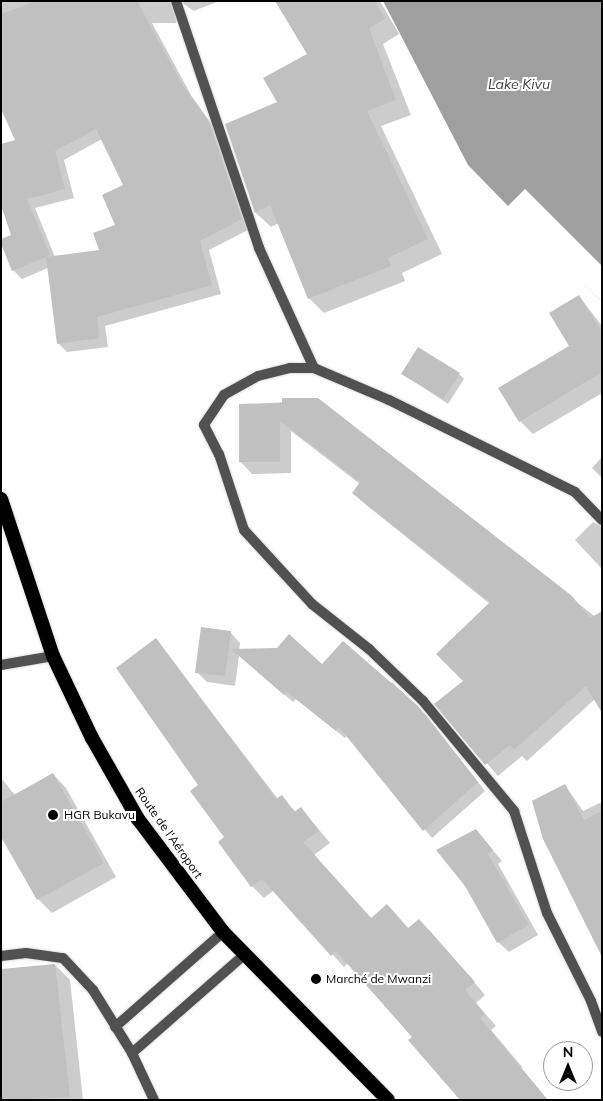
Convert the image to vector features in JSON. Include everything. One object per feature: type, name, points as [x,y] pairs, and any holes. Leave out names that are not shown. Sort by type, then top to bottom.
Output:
[{"type":"highway","name":"Route de l'Aéroport","points":[[1,499],[53,656],[92,738],[138,819],[223,932],[388,1100]]},
{"type":"street","points":[[176,1],[259,248],[314,368]]},
{"type":"street","points":[[602,520],[575,492],[390,400],[314,368],[290,368],[258,376],[224,394],[204,425],[219,454],[244,530],[312,604],[369,650],[423,701],[514,811],[547,913],[591,1001],[602,1032]]},
{"type":"street","points":[[1,665],[53,656]]},
{"type":"street","points":[[115,1027],[223,932]]},
{"type":"street","points":[[1,956],[26,953],[63,958],[93,990],[132,1052],[154,1100]]},
{"type":"street","points":[[132,1052],[245,954]]},
{"type":"water","name":"Lake Kivu","points":[[383,1],[602,1],[602,302],[468,165]]},
{"type":"pier","points":[[525,189],[602,266],[602,302],[507,207]]},
{"type":"building","points":[[37,1],[137,1],[182,84],[209,122],[242,219],[200,241],[212,285],[97,317],[99,338],[57,344],[46,257],[12,271],[1,244],[1,239],[11,235],[1,205],[1,144],[15,140],[1,109],[1,14]],"holes":[[[96,129],[123,185],[102,195],[115,225],[93,233],[99,250],[46,257],[50,255],[27,199],[65,189],[55,151]]]},
{"type":"building","points":[[275,1],[375,1],[385,19],[369,28],[396,100],[367,111],[428,239],[388,258],[391,266],[308,299],[270,205],[255,213],[225,124],[277,102],[263,78],[307,54]]},
{"type":"building","points":[[579,295],[602,332],[602,372],[519,422],[498,388],[569,346],[549,313]]},
{"type":"building","points":[[418,347],[460,373],[443,399],[401,374]]},
{"type":"building","points":[[282,398],[318,398],[572,596],[590,618],[602,611],[602,713],[586,686],[514,750],[510,745],[485,765],[434,704],[463,681],[436,654],[490,602],[352,493],[360,482],[280,421],[280,462],[239,462],[239,404],[282,403]]},
{"type":"building","points":[[201,627],[231,631],[225,676],[195,673]]},
{"type":"building","points":[[289,634],[322,664],[343,641],[418,706],[478,782],[423,831],[339,727],[336,731],[287,692],[284,695],[231,649],[277,648]]},
{"type":"building","points":[[156,638],[276,799],[282,795],[294,812],[301,807],[319,831],[303,842],[371,918],[387,904],[408,928],[419,919],[475,982],[465,990],[485,1014],[480,1018],[548,1100],[460,1100],[408,1040],[412,1037],[336,951],[331,956],[262,879],[251,887],[218,842],[224,837],[190,791],[198,785],[116,668]]},
{"type":"building","points":[[53,773],[104,863],[37,900],[1,837],[1,802]]},
{"type":"building","points":[[565,784],[584,820],[602,811],[602,957],[543,839],[532,801]]},
{"type":"building","points":[[476,829],[493,850],[488,854],[529,925],[497,943],[465,886],[436,850]]},
{"type":"building","points":[[55,964],[70,1097],[1,1100],[1,969]]},
{"type":"place","name":"HGR Bukavu","points":[[53,815]]},
{"type":"place","name":"Marché de Mwanzi","points":[[316,979]]}]
